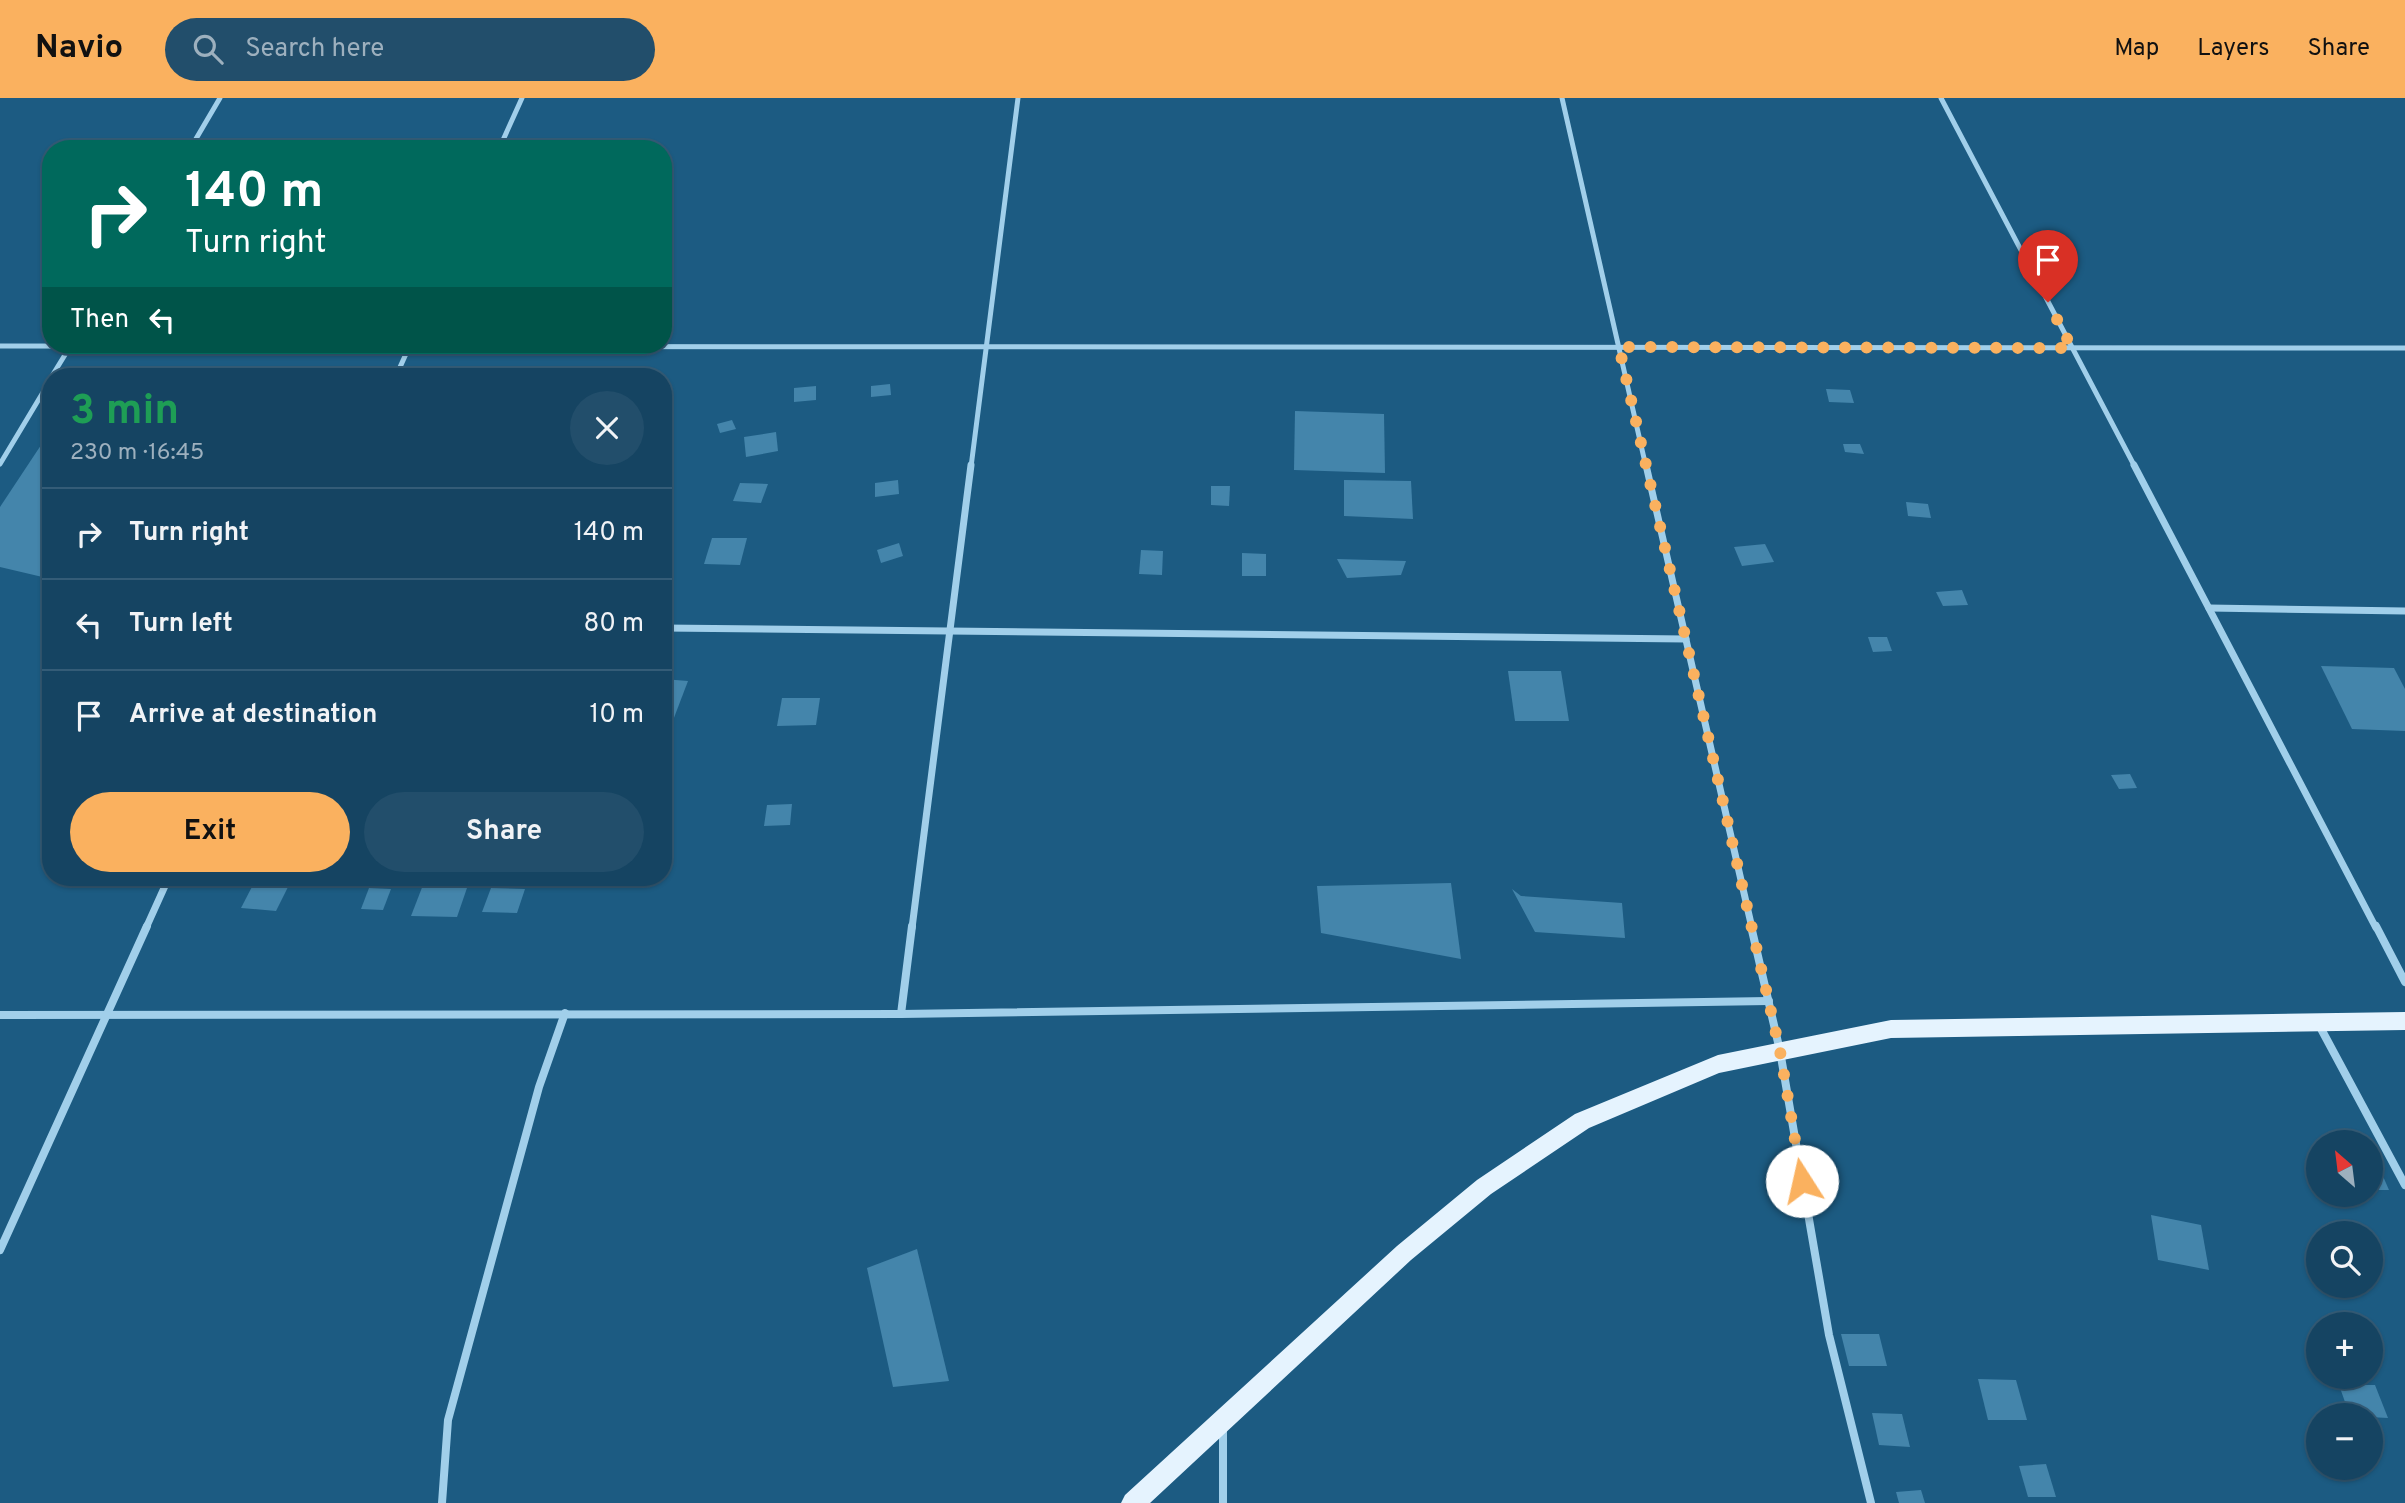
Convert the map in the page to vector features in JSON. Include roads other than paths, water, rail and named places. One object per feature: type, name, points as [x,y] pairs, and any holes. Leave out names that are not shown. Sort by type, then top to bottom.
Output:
[{"type":"main road","points":[[1133,1503],[1404,1253],[1484,1187],[1582,1121],[1718,1064],[1891,1029],[2405,1021]]},
{"type":"street","points":[[195,140],[220,98]]},
{"type":"street","points":[[503,140],[522,98]]},
{"type":"street","points":[[901,1014],[1018,98]]},
{"type":"street","points":[[1562,98],[1780,1051],[1829,1335],[1871,1503]]},
{"type":"street","points":[[1941,98],[2405,982]]},
{"type":"street","points":[[0,346],[42,345]]},
{"type":"street","points":[[672,346],[2405,348]]},
{"type":"street","points":[[0,464],[42,392]]},
{"type":"street","points":[[2209,608],[2405,611]]},
{"type":"street","points":[[672,628],[1686,639]]},
{"type":"street","points":[[0,1250],[165,886]]},
{"type":"street","points":[[0,1015],[901,1014],[1769,1001]]},
{"type":"street","points":[[442,1503],[448,1420],[539,1087],[565,1013]]},
{"type":"street","points":[[2317,1022],[2405,1185]]},
{"type":"street","points":[[1223,1420],[1223,1503]]}]
